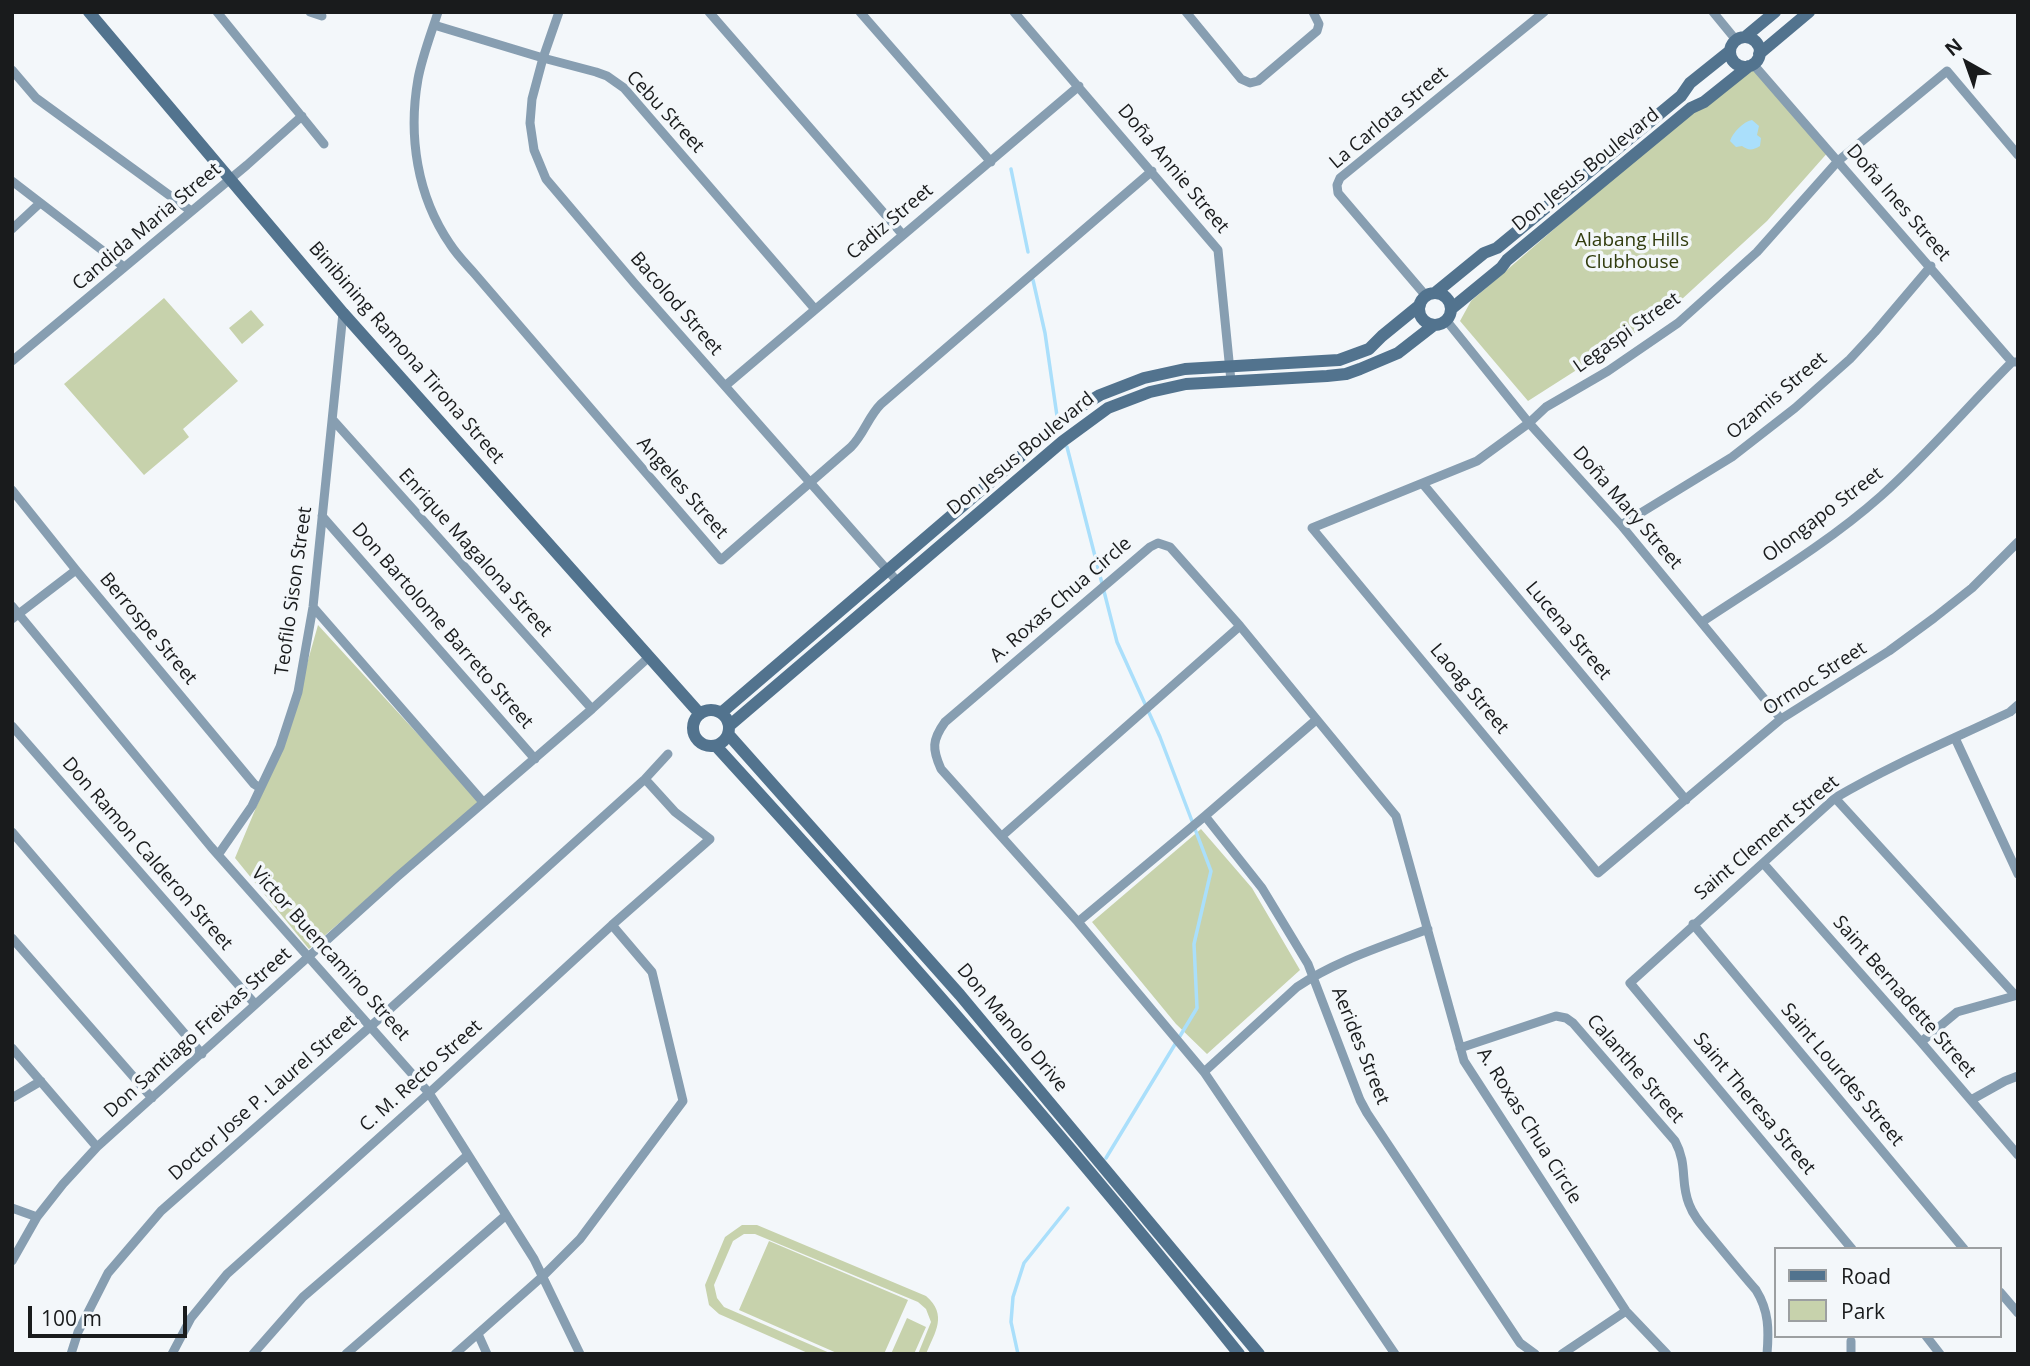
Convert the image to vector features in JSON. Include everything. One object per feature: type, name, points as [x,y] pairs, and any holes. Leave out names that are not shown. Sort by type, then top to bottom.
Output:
[{"type":"street","name":"Binibining Ramona Tirona Street","points":[[89,12],[343,313],[700,714]]},
{"type":"street","points":[[217,12],[324,144]]},
{"type":"street","points":[[310,12],[322,16]]},
{"type":"street","name":"Angeles Street","points":[[438,12],[419,77],[414,136],[420,176],[426,198],[438,224],[474,274],[720,560],[859,439],[874,411],[881,404],[1152,171]]},
{"type":"street","name":"Bacolod Street","points":[[559,12],[532,99],[530,123],[534,150],[546,178],[635,284],[897,581]]},
{"type":"street","points":[[709,12],[903,234]]},
{"type":"street","points":[[860,12],[991,162]]},
{"type":"street","name":"Doña Annie Street","points":[[1014,12],[1218,250],[1231,381]]},
{"type":"street","points":[[1186,12],[1241,79],[1250,83],[1258,81],[1317,31],[1319,24],[1313,12]]},
{"type":"street","name":"La Carlota Street","points":[[1427,298],[1338,193],[1337,185],[1340,178],[1544,12]]},
{"type":"street","points":[[1713,12],[1737,43]]},
{"type":"street","name":"Don Jesus Boulevard","points":[[721,713],[1056,426],[1091,400],[1144,378],[1185,369],[1339,360],[1370,349],[1427,298],[1483,253],[1497,248],[1681,96],[1690,83],[1775,12]]},
{"type":"street","name":"Don Jesus Boulevard","points":[[729,730],[897,581],[1063,441],[1108,408],[1150,392],[1186,384],[1346,374],[1398,353],[1444,318],[1507,260],[1691,108],[1704,102],[1754,62],[1809,12]]},
{"type":"street","name":"Cebu Street","points":[[434,25],[596,72],[624,88],[814,308]]},
{"type":"street","points":[[1756,42],[1754,62],[1740,66],[1736,64],[1731,56],[1737,43],[1756,42]]},
{"type":"street","name":"Doña Ines Street","points":[[1754,62],[2015,362]]},
{"type":"street","points":[[12,70],[36,98],[191,211]]},
{"type":"street","name":"Legaspi Street","points":[[1312,528],[1477,461],[1529,423],[1546,407],[1608,371],[1678,323],[1757,252],[1838,161],[1947,71],[2018,155]]},
{"type":"street","name":"Cadiz Street","points":[[725,386],[1079,86]]},
{"type":"street","points":[[1681,96],[1691,108]]},
{"type":"street","name":"Candida Maria Street","points":[[12,361],[230,180],[302,116]]},
{"type":"street","points":[[12,181],[124,267]]},
{"type":"street","points":[[12,229],[40,203]]},
{"type":"street","points":[[1497,248],[1507,260]]},
{"type":"street","name":"Ozamis Street","points":[[1621,525],[1732,457],[1795,408],[1850,359],[1931,266]]},
{"type":"street","points":[[1445,296],[1444,318],[1423,318],[1420,314],[1427,298],[1445,296]]},
{"type":"street","name":"Teofilo Sison Street","points":[[218,855],[252,806],[280,747],[293,709],[313,607],[343,313]]},
{"type":"street","name":"Doña Mary Street","points":[[1444,318],[1529,423],[1621,525],[1781,719]]},
{"type":"street","points":[[1370,349],[1378,362]]},
{"type":"street","name":"Olongapo Street","points":[[1702,622],[1819,544],[1880,497],[2015,362]]},
{"type":"street","name":"Enrique Magalona Street","points":[[333,420],[592,709]]},
{"type":"street","name":"Lucena Street","points":[[1423,484],[1686,800]]},
{"type":"street","name":"Berrospe Street","points":[[12,490],[260,788]]},
{"type":"street","name":"Don Bartolome Barreto Street","points":[[322,516],[535,759]]},
{"type":"street","name":"Laoag Street","points":[[1312,528],[1598,873]]},
{"type":"street","name":"Ormoc Street","points":[[1598,873],[1781,719],[1898,645],[1972,587],[2018,542]]},
{"type":"street","name":"A. Roxas Chua Circle","points":[[1395,1354],[1204,1072],[1078,922],[941,769],[935,755],[934,741],[946,722],[1150,547],[1158,543],[1170,547],[1240,626],[1396,817],[1464,1060],[1626,1311],[1667,1354]]},
{"type":"street","points":[[15,613],[76,570]]},
{"type":"street","points":[[313,607],[483,802]]},
{"type":"street","name":"Victor Buencamino Street","points":[[15,613],[218,855],[429,1093],[544,1276],[580,1354]]},
{"type":"street","points":[[1002,836],[1240,626]]},
{"type":"street","name":"Don Santiago Freixas Street","points":[[12,1261],[37,1217],[97,1147],[397,877],[649,657]]},
{"type":"street","name":"Saint Clement Street","points":[[1629,983],[1835,798],[1873,775],[2010,712],[2018,705]]},
{"type":"street","points":[[706,710],[721,713],[726,718],[729,730],[723,741],[716,746],[706,746],[697,740],[693,732],[694,722],[706,710]]},
{"type":"street","points":[[1078,922],[1316,720]]},
{"type":"street","name":"Don Ramon Calderon Street","points":[[12,726],[255,1004]]},
{"type":"street","name":"Don Manolo Drive","points":[[729,730],[918,947],[1259,1354]]},
{"type":"street","points":[[1955,738],[2018,874]]},
{"type":"street","name":"Don Manolo Drive","points":[[716,746],[850,893],[947,1005],[1239,1354]]},
{"type":"street","name":"Doctor Jose P. Laurel Street","points":[[71,1354],[78,1332],[107,1273],[161,1211],[371,1026],[645,779],[668,754]]},
{"type":"street","name":"C. M. Recto Street","points":[[172,1354],[191,1318],[227,1274],[710,839],[675,812],[645,779]]},
{"type":"street","points":[[1835,798],[2016,995],[1957,1012],[1921,1042]]},
{"type":"street","name":"Aerides Street","points":[[1205,816],[1262,888],[1308,964],[1367,1113],[1520,1343],[1535,1354]]},
{"type":"street","points":[[12,832],[202,1054]]},
{"type":"street","name":"Saint Bernadette Street","points":[[1763,863],[2018,1154]]},
{"type":"street","name":"Saint Lourdes Street","points":[[1693,924],[1962,1247]]},
{"type":"street","points":[[455,1354],[544,1276],[580,1239],[683,1101],[652,972],[612,925]]},
{"type":"street","points":[[1204,1072],[1297,987],[1313,976],[1428,929]]},
{"type":"street","points":[[12,938],[152,1098]]},
{"type":"street","points":[[904,958],[918,947]]},
{"type":"street","name":"Saint Theresa Street","points":[[1629,983],[1850,1247]]},
{"type":"street","name":"Calanthe Street","points":[[1460,1048],[1556,1016],[1573,1023],[1675,1141],[1681,1154],[1689,1205],[1699,1222],[1764,1302],[1769,1322],[1768,1354]]},
{"type":"street","points":[[12,1048],[97,1147]]},
{"type":"street","points":[[1014,1083],[1025,1073]]},
{"type":"street","points":[[1971,1100],[2018,1076]]},
{"type":"street","points":[[12,1098],[41,1081]]},
{"type":"street","points":[[253,1354],[303,1297],[468,1155]]},
{"type":"street","points":[[12,1208],[37,1217]]},
{"type":"street","points":[[346,1354],[505,1216]]},
{"type":"street","points":[[2002,1294],[2018,1312]]},
{"type":"street","points":[[1562,1354],[1626,1311]]},
{"type":"street","points":[[1213,1321],[1227,1315]]},
{"type":"street","points":[[478,1334],[487,1354]]},
{"type":"street","points":[[1928,1338],[1940,1354]]},
{"type":"street","points":[[1851,1341],[1851,1354]]},
{"type":"green space","name":"Alabang Hills Clubhouse","points":[[1758,65],[1830,150],[1767,221],[1669,311],[1528,401],[1460,321],[1471,301],[1739,69]]},
{"type":"green space","points":[[164,298],[238,381],[183,429],[189,437],[144,475],[64,384]]},
{"type":"green space","points":[[251,310],[264,325],[242,344],[229,328]]},
{"type":"green space","points":[[318,625],[480,802],[309,949],[235,858],[288,731]]},
{"type":"green space","points":[[1201,829],[1252,888],[1300,970],[1207,1054],[1176,1024],[1092,922]]},
{"type":"green space","points":[[742,1225],[757,1225],[926,1296],[937,1310],[938,1324],[926,1354],[918,1354],[931,1322],[926,1309],[918,1302],[755,1234],[744,1234],[733,1241],[714,1285],[717,1298],[724,1307],[832,1354],[810,1354],[719,1314],[709,1305],[705,1285],[725,1237]]},
{"type":"green space","points":[[769,1241],[908,1300],[884,1354],[839,1354],[739,1310]]},
{"type":"green space","points":[[907,1318],[926,1327],[914,1354],[891,1354]]},
{"type":"water","points":[[1752,120],[1759,126],[1757,135],[1761,138],[1760,146],[1751,149],[1736,147],[1730,141],[1733,134]]},
{"type":"waterway","points":[[1011,169],[1028,252]]},
{"type":"waterway","points":[[1033,280],[1045,333],[1057,416]]},
{"type":"waterway","points":[[1067,447],[1117,642],[1160,737],[1211,871],[1194,944],[1197,1008],[1106,1158]]},
{"type":"waterway","points":[[1018,1354],[1011,1322],[1013,1297],[1024,1263],[1068,1208]]}]
